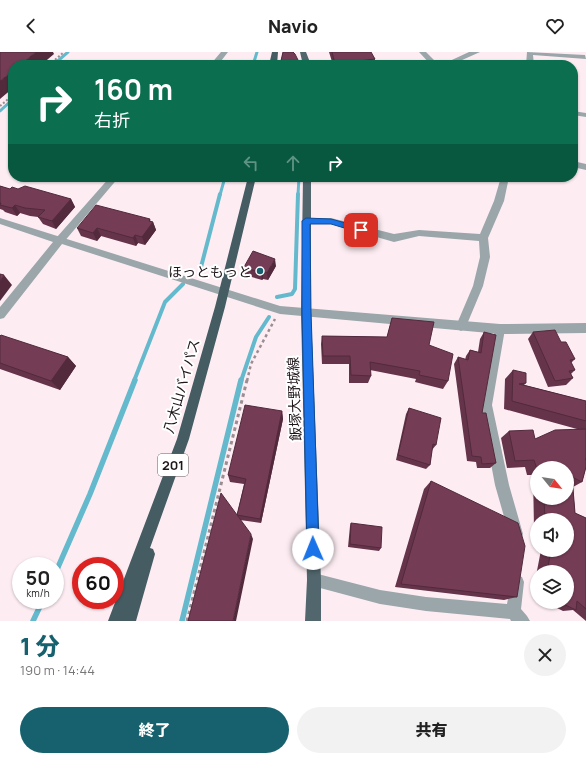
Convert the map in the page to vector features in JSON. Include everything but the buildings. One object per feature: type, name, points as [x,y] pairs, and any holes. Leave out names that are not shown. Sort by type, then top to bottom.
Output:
[{"type":"highway","name":"八木山バイパス","points":[[116,621],[182,439],[220,307],[251,182]]},
{"type":"highway","points":[[128,621],[182,439]]},
{"type":"main road","name":"飯塚大野城線","points":[[307,182],[306,312],[314,580],[313,621]]},
{"type":"street","points":[[422,52],[430,60]]},
{"type":"street","points":[[456,60],[477,52]]},
{"type":"street","points":[[530,60],[530,53],[585,57]]},
{"type":"street","points":[[0,315],[60,240],[111,182]]},
{"type":"street","points":[[461,326],[478,286],[485,257],[483,238],[499,202],[504,182]]},
{"type":"street","points":[[0,221],[280,310],[500,329],[586,328]]},
{"type":"street","points":[[306,221],[331,221],[394,238],[419,233],[483,238]]},
{"type":"street","points":[[500,329],[486,405],[502,485],[519,544]]},
{"type":"street","points":[[314,580],[380,597],[518,616],[519,566]]},
{"type":"path","points":[[55,60],[64,52]]},
{"type":"path","points":[[0,106],[8,99]]},
{"type":"path","points":[[187,621],[251,364],[280,310]]},
{"type":"waterway","points":[[59,60],[68,52]]},
{"type":"waterway","points":[[255,60],[257,52]]},
{"type":"waterway","points":[[0,111],[8,104]]},
{"type":"waterway","points":[[220,195],[224,182]]},
{"type":"waterway","points":[[298,195],[299,182]]},
{"type":"waterway","points":[[201,267],[220,194]]},
{"type":"waterway","points":[[277,297],[292,294],[295,289],[298,194]]},
{"type":"waterway","points":[[134,381],[165,302],[183,284]]},
{"type":"waterway","points":[[241,381],[256,337],[269,317]]},
{"type":"waterway","points":[[62,557],[90,494],[135,380]]},
{"type":"waterway","points":[[182,621],[241,380]]},
{"type":"waterway","points":[[33,621],[39,609]]},
{"type":"place","name":"ほっともっと","points":[[260,271]]},
{"type":"route","points":[[313,549],[306,312],[306,221],[331,221],[361,230]]}]
